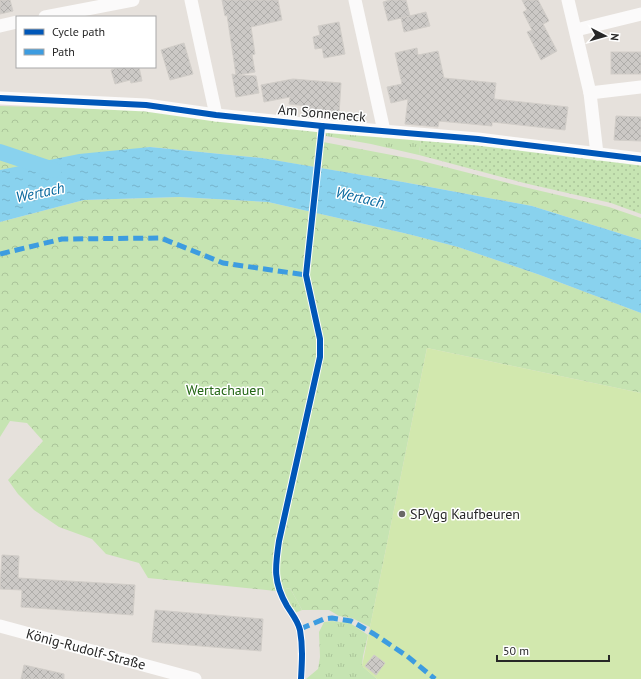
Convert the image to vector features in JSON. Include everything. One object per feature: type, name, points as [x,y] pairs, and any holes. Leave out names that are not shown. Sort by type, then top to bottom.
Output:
[{"type":"street","points":[[50,16],[133,0]]},
{"type":"street","points":[[191,0],[216,115]]},
{"type":"street","points":[[355,0],[384,131]]},
{"type":"street","points":[[568,0],[590,92],[596,154]]},
{"type":"street","points":[[576,30],[641,14]]},
{"type":"street","points":[[0,26],[16,22]]},
{"type":"street","points":[[590,92],[641,87]]},
{"type":"street","name":"Am Sonneneck","points":[[0,98],[146,105],[216,115],[322,126],[478,139],[641,159]]},
{"type":"street","name":"König-Rudolf-Straße","points":[[0,626],[195,679]]},
{"type":"green space","points":[[0,106],[147,110],[317,131],[318,141],[418,160],[609,207],[641,218],[641,240],[532,206],[261,158],[150,147],[0,170]]},
{"type":"green space","points":[[326,129],[421,137],[419,155],[326,136]]},
{"type":"green space","points":[[421,137],[641,161],[641,214],[611,203],[524,183],[419,155]]},
{"type":"green space","name":"Wertachauen","points":[[179,197],[268,202],[408,234],[458,247],[540,275],[641,313],[641,393],[427,348],[370,627],[352,618],[339,616],[329,610],[302,610],[290,588],[276,591],[148,578],[139,563],[106,554],[92,539],[59,527],[34,510],[18,494],[8,480],[43,441],[27,423],[10,421],[0,437],[0,222],[84,200]]},
{"type":"green space","points":[[427,348],[641,393],[641,679],[377,679],[362,666]]},
{"type":"green space","points":[[290,588],[302,610],[295,613],[281,590]]},
{"type":"green space","points":[[332,621],[350,623],[368,635],[362,666],[377,679],[306,679],[318,669],[320,657],[319,632],[324,622]]},
{"type":"water","name":"Wertach","points":[[150,147],[262,158],[532,206],[641,240],[641,313],[540,275],[458,247],[268,202],[179,197],[84,200],[0,222],[0,170],[79,154]]},
{"type":"building","points":[[0,0],[10,0],[13,11],[0,14]]},
{"type":"building","points":[[222,0],[278,0],[282,20],[251,27],[255,54],[252,55],[255,72],[238,75],[256,76],[259,93],[236,97],[232,74],[236,75],[227,15],[225,16]]},
{"type":"building","points":[[390,0],[406,0],[410,16],[388,21],[383,2]]},
{"type":"building","points":[[522,0],[538,0],[549,21],[543,24],[557,51],[541,60],[527,32],[532,30],[523,12],[527,10]]},
{"type":"building","points":[[426,12],[430,26],[404,32],[401,18]]},
{"type":"building","points":[[339,22],[345,54],[324,58],[322,48],[315,49],[313,37],[320,35],[318,26]]},
{"type":"building","points":[[184,43],[193,74],[170,80],[161,50]]},
{"type":"building","points":[[417,48],[418,55],[438,51],[444,78],[496,83],[494,99],[568,107],[565,130],[492,122],[492,126],[439,121],[438,127],[405,124],[408,99],[391,103],[387,87],[402,84],[395,53]]},
{"type":"building","points":[[611,52],[641,52],[641,74],[611,74]]},
{"type":"building","points":[[118,68],[139,68],[142,81],[131,83],[130,80],[115,84],[111,70]]},
{"type":"building","points":[[293,79],[341,83],[339,114],[307,112],[307,106],[289,104],[290,97],[264,102],[261,85]]},
{"type":"building","points":[[616,116],[641,117],[641,141],[614,140]]},
{"type":"building","points":[[2,555],[19,556],[18,578],[135,585],[133,615],[21,607],[22,590],[0,589]]},
{"type":"building","points":[[155,610],[263,619],[261,651],[152,642]]},
{"type":"building","points":[[374,655],[385,663],[376,675],[365,666]]},
{"type":"building","points":[[24,665],[64,674],[64,679],[21,679]]},
{"type":"waterway","points":[[0,152],[54,170]]},
{"type":"marked path","points":[[0,254],[62,239],[161,238],[223,263],[306,275]]},
{"type":"marked path","points":[[300,629],[324,619],[332,618],[351,621],[407,656],[435,679]]},
{"type":"cycle path","points":[[0,98],[146,105],[216,115],[322,126],[478,139],[641,159]]},
{"type":"cycle path","points":[[301,679],[302,648],[300,630],[282,597],[277,582],[276,567],[279,541],[320,357],[320,339],[306,275],[322,126]]},
{"type":"place","name":"SPVgg Kaufbeuren","points":[[402,514]]}]
